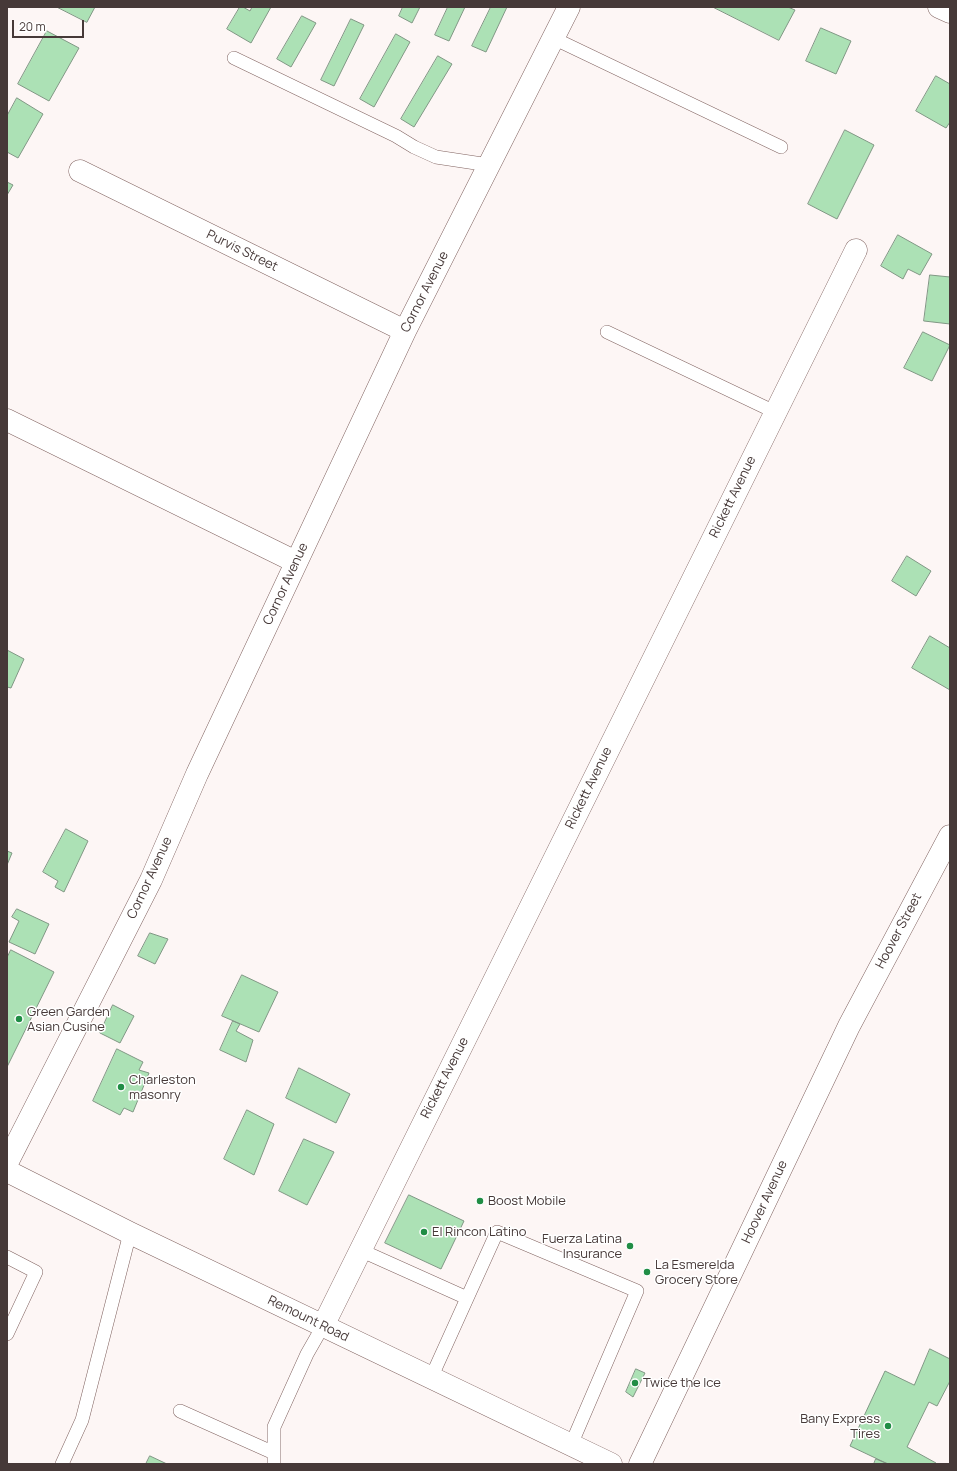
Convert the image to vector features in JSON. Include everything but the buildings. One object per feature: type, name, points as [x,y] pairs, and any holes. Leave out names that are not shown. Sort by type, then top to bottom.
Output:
[{"type":"street","points":[[939,7],[950,12]]},
{"type":"street","name":"Cornor Avenue","points":[[7,1164],[151,880],[197,774],[405,330],[553,38],[564,9]]},
{"type":"street","name":"Purvis Street","points":[[80,171],[405,330]]},
{"type":"street","name":"Rickett Avenue","points":[[323,1326],[856,250]]},
{"type":"street","points":[[7,420],[296,562]]},
{"type":"street","name":"Hoover Street","points":[[849,1026],[950,836]]},
{"type":"street","name":"Hoover Avenue","points":[[640,1464],[849,1026]]},
{"type":"street","name":"Remount Road","points":[[7,1171],[130,1233],[611,1464]]},
{"type":"lane","points":[[553,38],[781,147]]},
{"type":"lane","points":[[234,58],[396,136],[414,147],[436,157],[489,164]]},
{"type":"lane","points":[[607,332],[775,412]]},
{"type":"lane","points":[[431,1378],[496,1232],[637,1291],[571,1445]]},
{"type":"lane","points":[[62,1464],[82,1420],[130,1233]]},
{"type":"lane","points":[[360,1250],[467,1298]]},
{"type":"lane","points":[[7,1257],[36,1272],[7,1334]]},
{"type":"lane","points":[[180,1411],[274,1459],[274,1427],[308,1354],[323,1326]]},
{"type":"place","name":"Green Garden Asian Cusine","points":[[19,1019]]},
{"type":"place","name":"Charleston masonry","points":[[121,1087]]},
{"type":"place","name":"Boost Mobile","points":[[480,1201]]},
{"type":"place","name":"El Rincon Latino","points":[[424,1232]]},
{"type":"place","name":"Fuerza Latina Insurance","points":[[630,1246]]},
{"type":"place","name":"La Esmerelda Grocery Store","points":[[647,1272]]},
{"type":"place","name":"Twice the Ice","points":[[635,1383]]},
{"type":"place","name":"Bany Express Tires","points":[[888,1426]]}]
